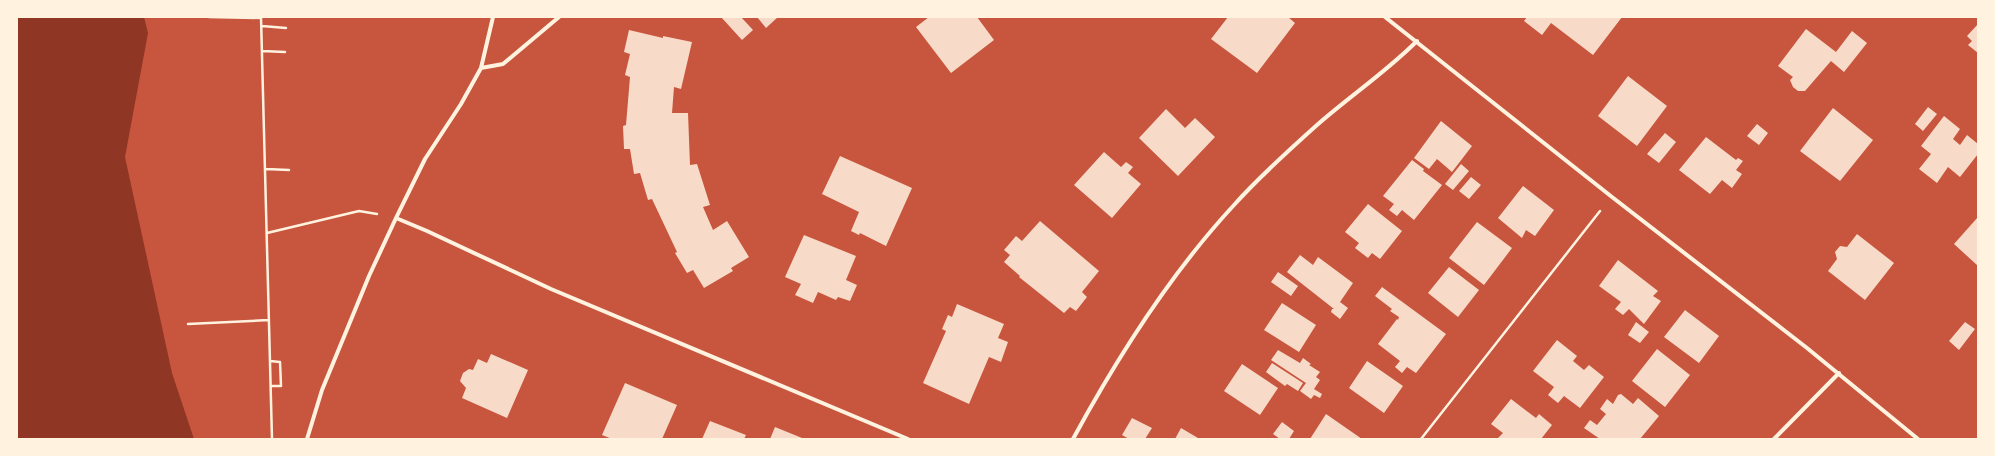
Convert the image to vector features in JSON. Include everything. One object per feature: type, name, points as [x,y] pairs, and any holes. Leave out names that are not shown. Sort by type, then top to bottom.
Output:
[{"type":"street","points":[[307,439],[322,390],[369,276],[396,218],[425,159],[461,104],[481,68],[493,17]]},
{"type":"street","points":[[481,68],[503,64],[559,17]]},
{"type":"street","points":[[1385,17],[1612,197],[1839,373],[1918,439]]},
{"type":"street","points":[[1073,439],[1106,379],[1152,308],[1234,204],[1317,125],[1399,58],[1417,41]]},
{"type":"street","points":[[396,218],[551,289],[908,439]]},
{"type":"street","points":[[1774,439],[1839,373]]},
{"type":"path","points":[[209,17],[261,18],[272,439]]},
{"type":"path","points":[[262,26],[286,28]]},
{"type":"path","points":[[262,51],[285,52]]},
{"type":"path","points":[[266,169],[289,170]]},
{"type":"path","points":[[1421,439],[1612,197]]},
{"type":"path","points":[[267,233],[359,211],[396,218]]},
{"type":"path","points":[[188,324],[269,320]]},
{"type":"path","points":[[270,361],[280,362],[281,378],[281,386],[271,386]]},
{"type":"shaded area","points":[[17,17],[144,17],[148,33],[125,157],[172,373],[194,439],[17,439]]},
{"type":"building","points":[[721,17],[741,17],[753,30],[742,40]]},
{"type":"building","points":[[757,17],[778,17],[766,28]]},
{"type":"building","points":[[929,17],[977,17],[994,40],[951,73],[916,27]]},
{"type":"building","points":[[1228,17],[1288,17],[1295,23],[1257,73],[1211,39]]},
{"type":"building","points":[[1527,17],[1622,17],[1593,55],[1551,23],[1542,35],[1524,21]]},
{"type":"building","points":[[1978,24],[1978,53],[1968,45],[1972,41],[1967,36]]},
{"type":"building","points":[[1806,29],[1836,52],[1852,31],[1867,43],[1844,72],[1831,61],[1805,91],[1798,91],[1793,87],[1790,80],[1793,77],[1778,66]]},
{"type":"building","points":[[629,30],[663,38],[663,36],[692,42],[681,89],[674,87],[672,113],[688,113],[690,165],[697,164],[710,205],[703,207],[713,230],[727,221],[749,257],[731,268],[733,271],[704,288],[693,270],[687,273],[675,253],[677,252],[652,199],[648,200],[640,173],[634,174],[630,149],[624,149],[623,126],[626,125],[630,77],[625,75],[630,54],[624,52]]},
{"type":"building","points":[[1628,76],[1667,106],[1637,146],[1598,116]]},
{"type":"building","points":[[1928,107],[1937,114],[1923,131],[1915,124]]},
{"type":"building","points":[[1833,108],[1873,140],[1840,181],[1800,151]]},
{"type":"building","points":[[1166,109],[1185,128],[1195,118],[1215,137],[1178,176],[1139,138]]},
{"type":"building","points":[[1944,116],[1960,129],[1953,139],[1960,145],[1967,135],[1978,144],[1978,154],[1960,177],[1948,167],[1937,183],[1919,169],[1931,154],[1921,146]]},
{"type":"building","points":[[1441,121],[1472,146],[1452,172],[1437,159],[1429,169],[1414,158]]},
{"type":"building","points":[[1757,124],[1768,133],[1759,145],[1747,136]]},
{"type":"building","points":[[1665,133],[1676,142],[1659,163],[1647,154]]},
{"type":"building","points":[[1706,137],[1736,160],[1738,158],[1743,161],[1736,170],[1742,174],[1732,188],[1722,180],[1710,194],[1679,170]]},
{"type":"building","points":[[1104,152],[1121,167],[1126,162],[1133,167],[1128,173],[1141,184],[1112,218],[1074,185]]},
{"type":"building","points":[[840,156],[912,188],[886,246],[860,233],[859,235],[851,231],[859,212],[822,194]]},
{"type":"building","points":[[1412,160],[1424,169],[1423,171],[1442,185],[1414,220],[1402,210],[1397,216],[1389,210],[1394,204],[1383,196]]},
{"type":"building","points":[[1461,164],[1469,171],[1453,190],[1445,184]]},
{"type":"building","points":[[1471,177],[1481,185],[1469,199],[1459,191]]},
{"type":"building","points":[[1523,186],[1554,210],[1535,236],[1526,230],[1522,238],[1498,218]]},
{"type":"building","points":[[1368,204],[1402,231],[1380,259],[1372,253],[1368,258],[1355,248],[1359,243],[1345,232]]},
{"type":"building","points":[[1978,217],[1978,266],[1954,244]]},
{"type":"building","points":[[1040,221],[1099,271],[1082,292],[1087,297],[1076,311],[1070,307],[1064,313],[1019,277],[1020,276],[1004,262],[1010,255],[1004,250],[1016,236],[1022,241]]},
{"type":"building","points":[[1477,222],[1512,248],[1484,285],[1449,258]]},
{"type":"building","points":[[1857,234],[1894,263],[1865,300],[1828,271],[1837,259],[1835,252],[1840,246],[1847,247]]},
{"type":"building","points":[[804,235],[856,256],[846,280],[857,285],[850,301],[838,297],[836,300],[818,292],[813,303],[795,295],[801,284],[785,277]]},
{"type":"building","points":[[1300,255],[1313,265],[1318,257],[1353,283],[1340,302],[1348,308],[1340,319],[1331,312],[1332,309],[1334,309],[1287,272]]},
{"type":"building","points":[[1618,260],[1658,291],[1653,296],[1661,301],[1644,324],[1629,309],[1623,315],[1615,309],[1621,302],[1599,286]]},
{"type":"building","points":[[1449,267],[1479,290],[1458,317],[1428,293]]},
{"type":"building","points":[[1278,272],[1298,286],[1291,296],[1271,282]]},
{"type":"building","points":[[1382,287],[1446,334],[1416,373],[1407,367],[1402,373],[1395,367],[1400,361],[1378,344],[1399,317],[1390,311],[1392,309],[1375,296]]},
{"type":"building","points":[[1282,303],[1316,325],[1299,352],[1264,330]]},
{"type":"building","points":[[957,304],[1004,324],[998,338],[1008,342],[1001,362],[989,357],[969,404],[923,383],[946,331],[942,329],[948,315],[952,317]]},
{"type":"building","points":[[1685,310],[1719,336],[1699,363],[1664,337]]},
{"type":"building","points":[[1636,322],[1649,332],[1640,343],[1628,335]]},
{"type":"building","points":[[1965,322],[1975,329],[1959,350],[1949,341]]},
{"type":"building","points":[[1557,340],[1577,356],[1573,361],[1584,370],[1589,365],[1604,377],[1580,408],[1564,396],[1558,403],[1548,395],[1554,387],[1533,371]]},
{"type":"building","points":[[1657,349],[1690,375],[1665,407],[1632,381]]},
{"type":"building","points":[[1278,350],[1300,363],[1303,358],[1311,364],[1309,365],[1320,372],[1316,377],[1320,380],[1314,389],[1322,394],[1320,398],[1314,395],[1311,399],[1300,391],[1306,383],[1271,360]]},
{"type":"building","points":[[491,354],[528,370],[507,418],[462,398],[466,388],[460,381],[463,373],[469,369],[473,370],[478,359],[487,363]]},
{"type":"building","points":[[1367,361],[1403,386],[1384,413],[1349,388]]},
{"type":"building","points":[[1272,363],[1303,383],[1298,391],[1287,384],[1285,386],[1266,372]]},
{"type":"building","points":[[1242,364],[1278,388],[1260,415],[1224,391]]},
{"type":"building","points":[[625,383],[677,405],[662,439],[612,439],[602,435]]},
{"type":"building","points":[[1621,394],[1633,404],[1638,398],[1659,416],[1640,439],[1600,439],[1584,428],[1590,420],[1597,425],[1606,414],[1600,409],[1607,399],[1613,404],[1618,395]]},
{"type":"building","points":[[1511,399],[1536,418],[1539,414],[1552,425],[1541,439],[1497,439],[1503,433],[1491,424]]},
{"type":"building","points":[[1326,414],[1362,439],[1310,439]]},
{"type":"building","points":[[1132,418],[1152,428],[1145,439],[1129,439],[1122,435]]},
{"type":"building","points":[[710,421],[746,435],[744,439],[702,439]]},
{"type":"building","points":[[1282,422],[1294,431],[1289,439],[1280,439],[1273,434]]},
{"type":"building","points":[[775,427],[802,438],[770,439]]},
{"type":"building","points":[[1181,428],[1198,438],[1201,439],[1175,439]]}]
